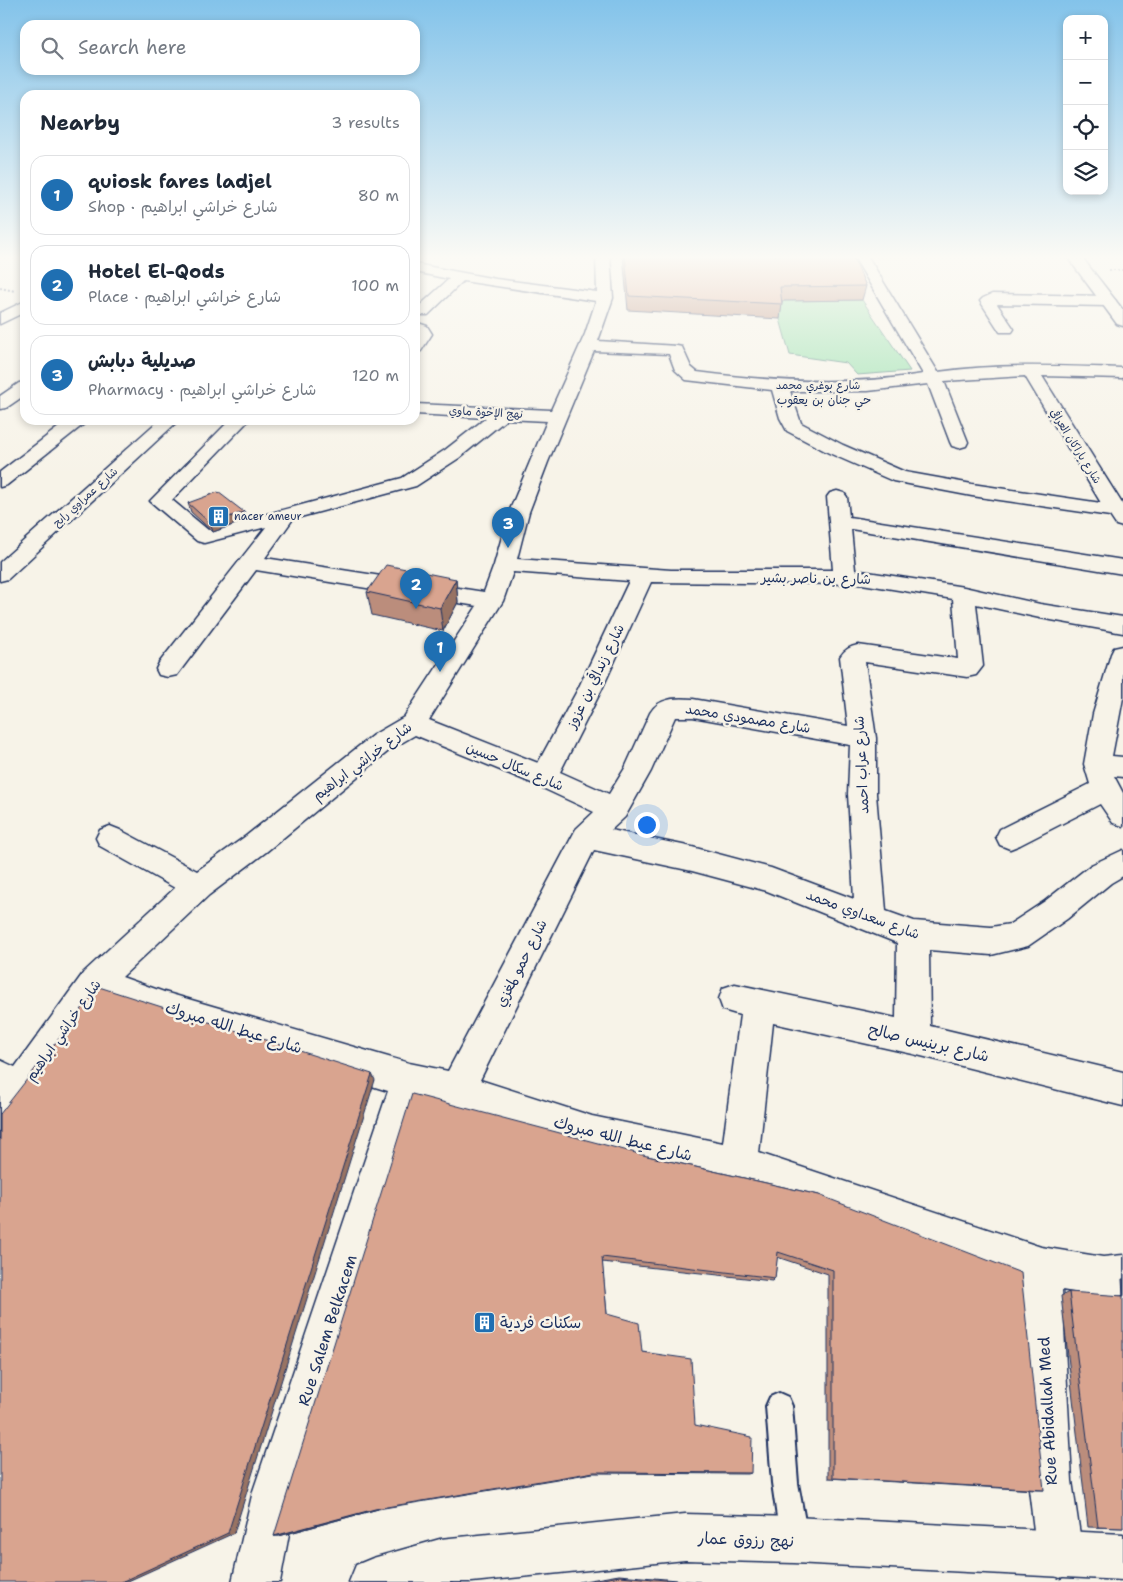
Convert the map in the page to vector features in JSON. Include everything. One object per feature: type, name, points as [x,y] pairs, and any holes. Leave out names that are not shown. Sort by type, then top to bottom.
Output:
[{"type":"street","name":"شارع خراشي ابراهيم","points":[[0,1121],[11,1083],[36,1065],[95,982],[198,886],[256,844],[382,742],[413,724],[492,601],[505,565],[519,512],[594,329]]},
{"type":"street","points":[[904,329],[934,378],[959,442]]},
{"type":"street","name":"شارع بوغري محمد","points":[[588,346],[671,349],[678,353],[686,372],[692,376],[780,386],[893,384],[964,374],[1030,372],[1123,373]]},
{"type":"street","name":"شارع باراكان العرافي","points":[[1030,372],[1120,516]]},
{"type":"street","points":[[780,386],[789,418],[794,427],[836,449],[900,477],[1120,516]]},
{"type":"street","points":[[0,404],[20,390]]},
{"type":"street","name":"نهج الإخوة ماوي","points":[[420,409],[557,416]]},
{"type":"street","points":[[235,425],[160,501],[204,537],[408,482],[452,454],[503,413]]},
{"type":"street","points":[[0,481],[73,425]]},
{"type":"street","name":"شارع عمراوي رابح","points":[[0,574],[164,425]]},
{"type":"street","points":[[836,497],[845,577]]},
{"type":"street","points":[[168,669],[286,515]]},
{"type":"street","points":[[838,521],[1123,567]]},
{"type":"street","points":[[250,562],[492,601]]},
{"type":"street","name":"شارع بن ناصر بشير","points":[[505,565],[644,575],[796,580],[845,577],[905,583],[1040,611],[1123,625]]},
{"type":"street","name":"شارع زنداقي بن عزوز","points":[[544,776],[590,689],[644,575]]},
{"type":"street","name":"شارع عراب احمد","points":[[871,919],[862,794],[863,738],[852,657],[858,653],[967,670],[971,666],[972,660],[967,635],[964,594]]},
{"type":"street","points":[[1123,654],[1106,714],[1108,773],[1123,815]]},
{"type":"street","name":"شارع مصمودي محمد","points":[[586,836],[615,809],[637,770],[663,712],[667,709],[675,707],[693,708],[863,738]]},
{"type":"street","name":"شارع سكال حسين","points":[[413,724],[544,776],[615,809]]},
{"type":"street","points":[[1010,836],[1108,773]]},
{"type":"street","name":"شارع سعداوي محمد","points":[[586,836],[692,859],[771,880],[913,935],[991,941],[1017,936],[1056,910],[1101,874],[1123,862]]},
{"type":"street","name":"شارع حمو لمغزي","points":[[457,1090],[586,836]]},
{"type":"street","points":[[110,838],[198,886]]},
{"type":"street","points":[[913,935],[913,1038]]},
{"type":"street","name":"شارع عيط الله مبروك","points":[[95,982],[164,1007],[409,1080],[457,1090],[592,1134],[739,1165],[1040,1267],[1103,1277],[1123,1275]]},
{"type":"street","name":"شارع برينيس صالح","points":[[739,1165],[746,1002],[913,1038],[1123,1089]]},
{"type":"street","name":"Rue Salem Belkacem","points":[[256,1582],[275,1491],[409,1080]]},
{"type":"street","name":"Rue Abidallah Med","points":[[1040,1267],[1050,1481],[1060,1555]]},
{"type":"street","name":"نهج رزوق عمار","points":[[373,1582],[440,1562],[685,1537],[794,1540],[1060,1555],[1123,1556]]},
{"type":"lane","points":[[779,1406],[785,1483],[794,1540]]},
{"type":"green space","points":[[783,329],[881,329],[910,371],[857,375],[846,363],[790,355]]},
{"type":"building","points":[[218,492],[244,512],[210,523],[188,503]]},
{"type":"building","points":[[386,565],[456,579],[440,608],[367,592]]},
{"type":"building","points":[[99,987],[372,1074],[228,1533],[121,1582],[0,1582],[0,1114]]},
{"type":"building","name":"سكنات فردية","points":[[412,1094],[647,1156],[819,1195],[1021,1273],[1044,1490],[833,1478],[833,1270],[778,1252],[775,1278],[602,1257],[607,1314],[639,1323],[642,1352],[691,1359],[695,1425],[752,1437],[751,1473],[594,1472],[375,1509],[274,1536]]},
{"type":"building","points":[[1069,1292],[1123,1296],[1123,1528],[1098,1527]]},
{"type":"building","points":[[620,1576],[688,1582],[586,1582]]},
{"type":"place","name":"nacer ameur","points":[[218,516]]},
{"type":"place","name":"صديلية دبابش","points":[[508,548]]},
{"type":"place","name":"Hotel El-Qods","points":[[416,609]]},
{"type":"place","name":"quiosk fares ladjel","points":[[440,672]]},
{"type":"place","name":"سكنات فردية","points":[[484,1322]]},
{"type":"district","name":"حي جنان بن يعقوب","points":[[824,400]]}]
